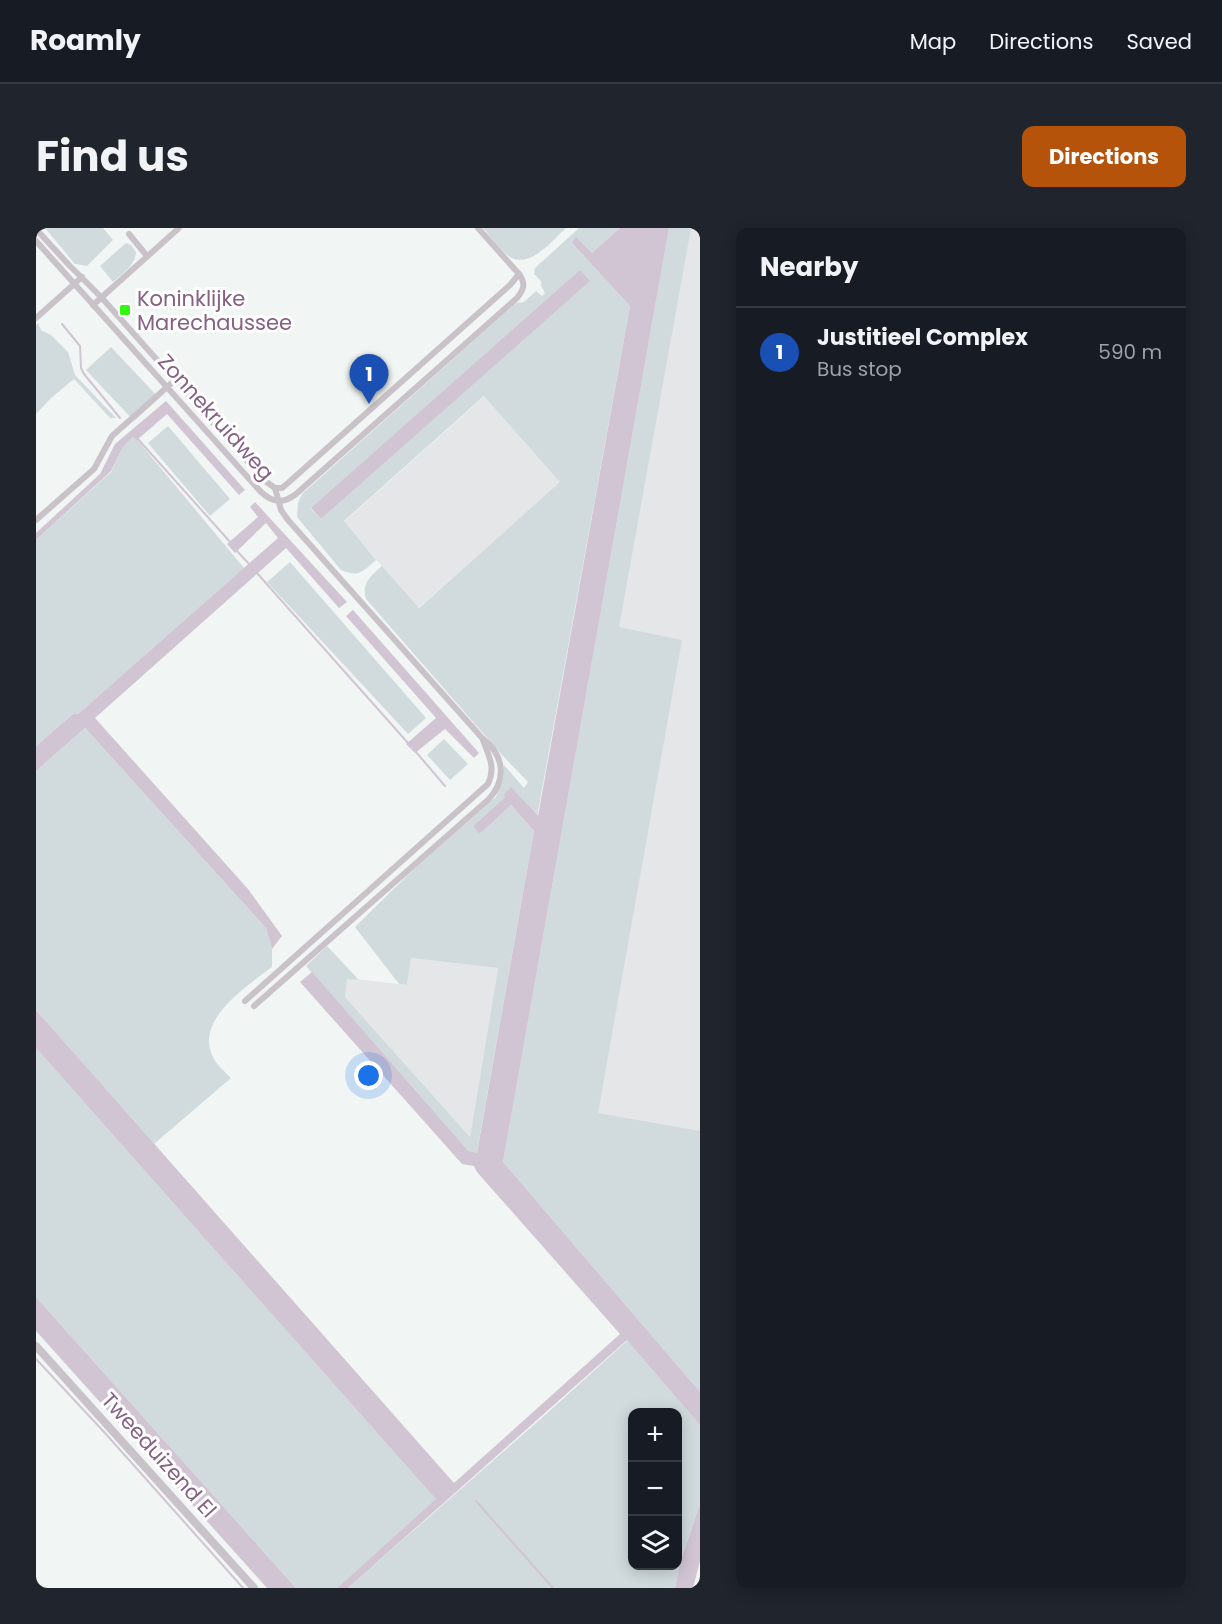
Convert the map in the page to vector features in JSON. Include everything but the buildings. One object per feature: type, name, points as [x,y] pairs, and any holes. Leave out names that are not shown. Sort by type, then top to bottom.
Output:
[{"type":"street","points":[[93,305],[179,228]]},
{"type":"street","points":[[279,502],[289,500],[296,494],[524,290],[524,281],[519,274],[478,228]]},
{"type":"street","name":"Zonnekruidweg","points":[[36,229],[101,297],[264,480],[275,488],[281,510],[288,520],[491,746],[500,759],[502,774],[495,792],[254,1006]]},
{"type":"street","points":[[129,234],[147,256]]},
{"type":"street","name":"Zonnekruidweg","points":[[36,241],[261,492],[270,500],[279,502]]},
{"type":"street","points":[[275,488],[282,488],[288,483],[510,285],[519,274]]},
{"type":"street","points":[[36,318],[82,278]]},
{"type":"street","points":[[36,520],[94,469],[112,436],[175,380]]},
{"type":"street","points":[[245,1001],[482,791],[488,784],[492,771],[492,762],[483,739]]},
{"type":"street","name":"Tweeduizend El","points":[[36,1346],[255,1588]]},
{"type":"shaded area","points":[[45,228],[103,228],[113,240],[87,266],[75,264]]},
{"type":"shaded area","points":[[483,228],[566,228],[541,252],[518,260],[506,254]]},
{"type":"shaded area","points":[[579,228],[620,228],[592,253],[577,238],[572,243],[630,306],[537,817],[505,797],[473,826],[483,831],[511,805],[534,831],[475,1163],[306,966],[327,946],[359,980],[347,979],[345,997],[470,1137],[498,968],[411,958],[407,985],[399,984],[355,927],[414,869],[496,797],[503,779],[504,765],[524,788],[528,782],[366,599],[365,588],[368,580],[382,566],[419,608],[560,482],[484,396],[344,521],[376,560],[364,570],[352,573],[341,570],[297,517],[298,503],[302,494],[516,303],[524,302],[536,291],[542,296],[545,293],[541,281],[534,274],[535,268]],"holes":[[[589,280],[321,519],[311,508]]]},
{"type":"shaded area","points":[[620,228],[669,228],[503,1162],[700,1392],[700,1425],[627,1340],[348,1588],[337,1588],[436,1499],[36,1048],[36,1010],[454,1483],[620,1334],[474,1166],[462,1164],[300,982],[312,972],[468,1151],[477,1153],[534,831],[511,805],[483,831],[479,833],[473,826],[505,797],[504,794],[511,787],[538,816],[630,306],[572,243],[576,237],[592,253]]},
{"type":"shaded area","points":[[669,228],[700,228],[700,1392],[503,1162]]},
{"type":"shaded area","points":[[669,228],[691,228],[619,627],[682,640],[598,1113],[700,1131],[700,1392],[503,1162]]},
{"type":"shaded area","points":[[126,243],[131,245],[136,252],[135,257],[128,269],[113,282],[100,266]]},
{"type":"shaded area","points":[[580,270],[590,281],[321,519],[311,508]]},
{"type":"shaded area","points":[[38,323],[41,330],[51,335],[68,352],[75,375],[116,418],[110,418],[74,379],[36,414],[36,325]]},
{"type":"shaded area","points":[[111,347],[159,398],[134,421],[86,370]]},
{"type":"shaded area","points":[[485,396],[561,482],[418,608],[344,522]]},
{"type":"shaded area","points":[[166,401],[245,490],[239,495],[167,414],[137,440],[133,437],[123,447],[111,471],[36,540],[36,533],[100,474],[115,444]]},
{"type":"shaded area","points":[[168,426],[230,499],[210,516],[148,443]]},
{"type":"shaded area","points":[[134,436],[244,568],[78,714],[73,714],[36,746],[36,540],[111,472],[123,447]]},
{"type":"shaded area","points":[[255,502],[347,602],[339,608],[286,548],[95,718],[248,889],[282,936],[272,949],[266,928],[85,728],[36,771],[36,746],[73,714],[78,714],[278,538],[266,523],[235,553],[227,544],[258,517],[250,507]]},
{"type":"shaded area","points":[[290,562],[426,718],[408,734],[267,582]]},
{"type":"shaded area","points":[[353,610],[479,753],[474,758],[445,729],[415,753],[406,744],[436,718],[346,616]]},
{"type":"shaded area","points":[[85,728],[266,928],[272,949],[272,967],[226,1005],[211,1030],[209,1043],[213,1057],[231,1078],[154,1144],[36,1010],[36,771]]},
{"type":"shaded area","points":[[444,739],[468,764],[450,780],[427,755]]},
{"type":"shaded area","points":[[411,958],[498,968],[470,1137],[345,997],[347,978],[407,985]]},
{"type":"shaded area","points":[[36,1048],[437,1499],[337,1588],[296,1588],[36,1297]]},
{"type":"shaded area","points":[[36,1297],[296,1588],[267,1588],[36,1331]]},
{"type":"shaded area","points":[[628,1340],[700,1425],[700,1504],[682,1557],[682,1408],[628,1408],[628,1570],[679,1570],[675,1588],[348,1588]]},
{"type":"shaded area","points":[[700,1504],[700,1561],[693,1588],[675,1588],[679,1570],[682,1570],[682,1557]]},
{"type":"waterway","points":[[62,324],[80,346],[81,368],[84,374],[120,418]]},
{"type":"waterway","points":[[137,438],[231,543]]},
{"type":"waterway","points":[[236,550],[251,566]]},
{"type":"waterway","points":[[256,572],[408,743]]},
{"type":"waterway","points":[[416,752],[445,786]]},
{"type":"waterway","points":[[36,1359],[243,1588]]},
{"type":"waterway","points":[[476,1501],[553,1588]]},
{"type":"place","name":"Koninklijke Marechaussee","points":[[125,310]]},
{"type":"place","name":"Justitieel Complex","points":[[369,404]]}]
